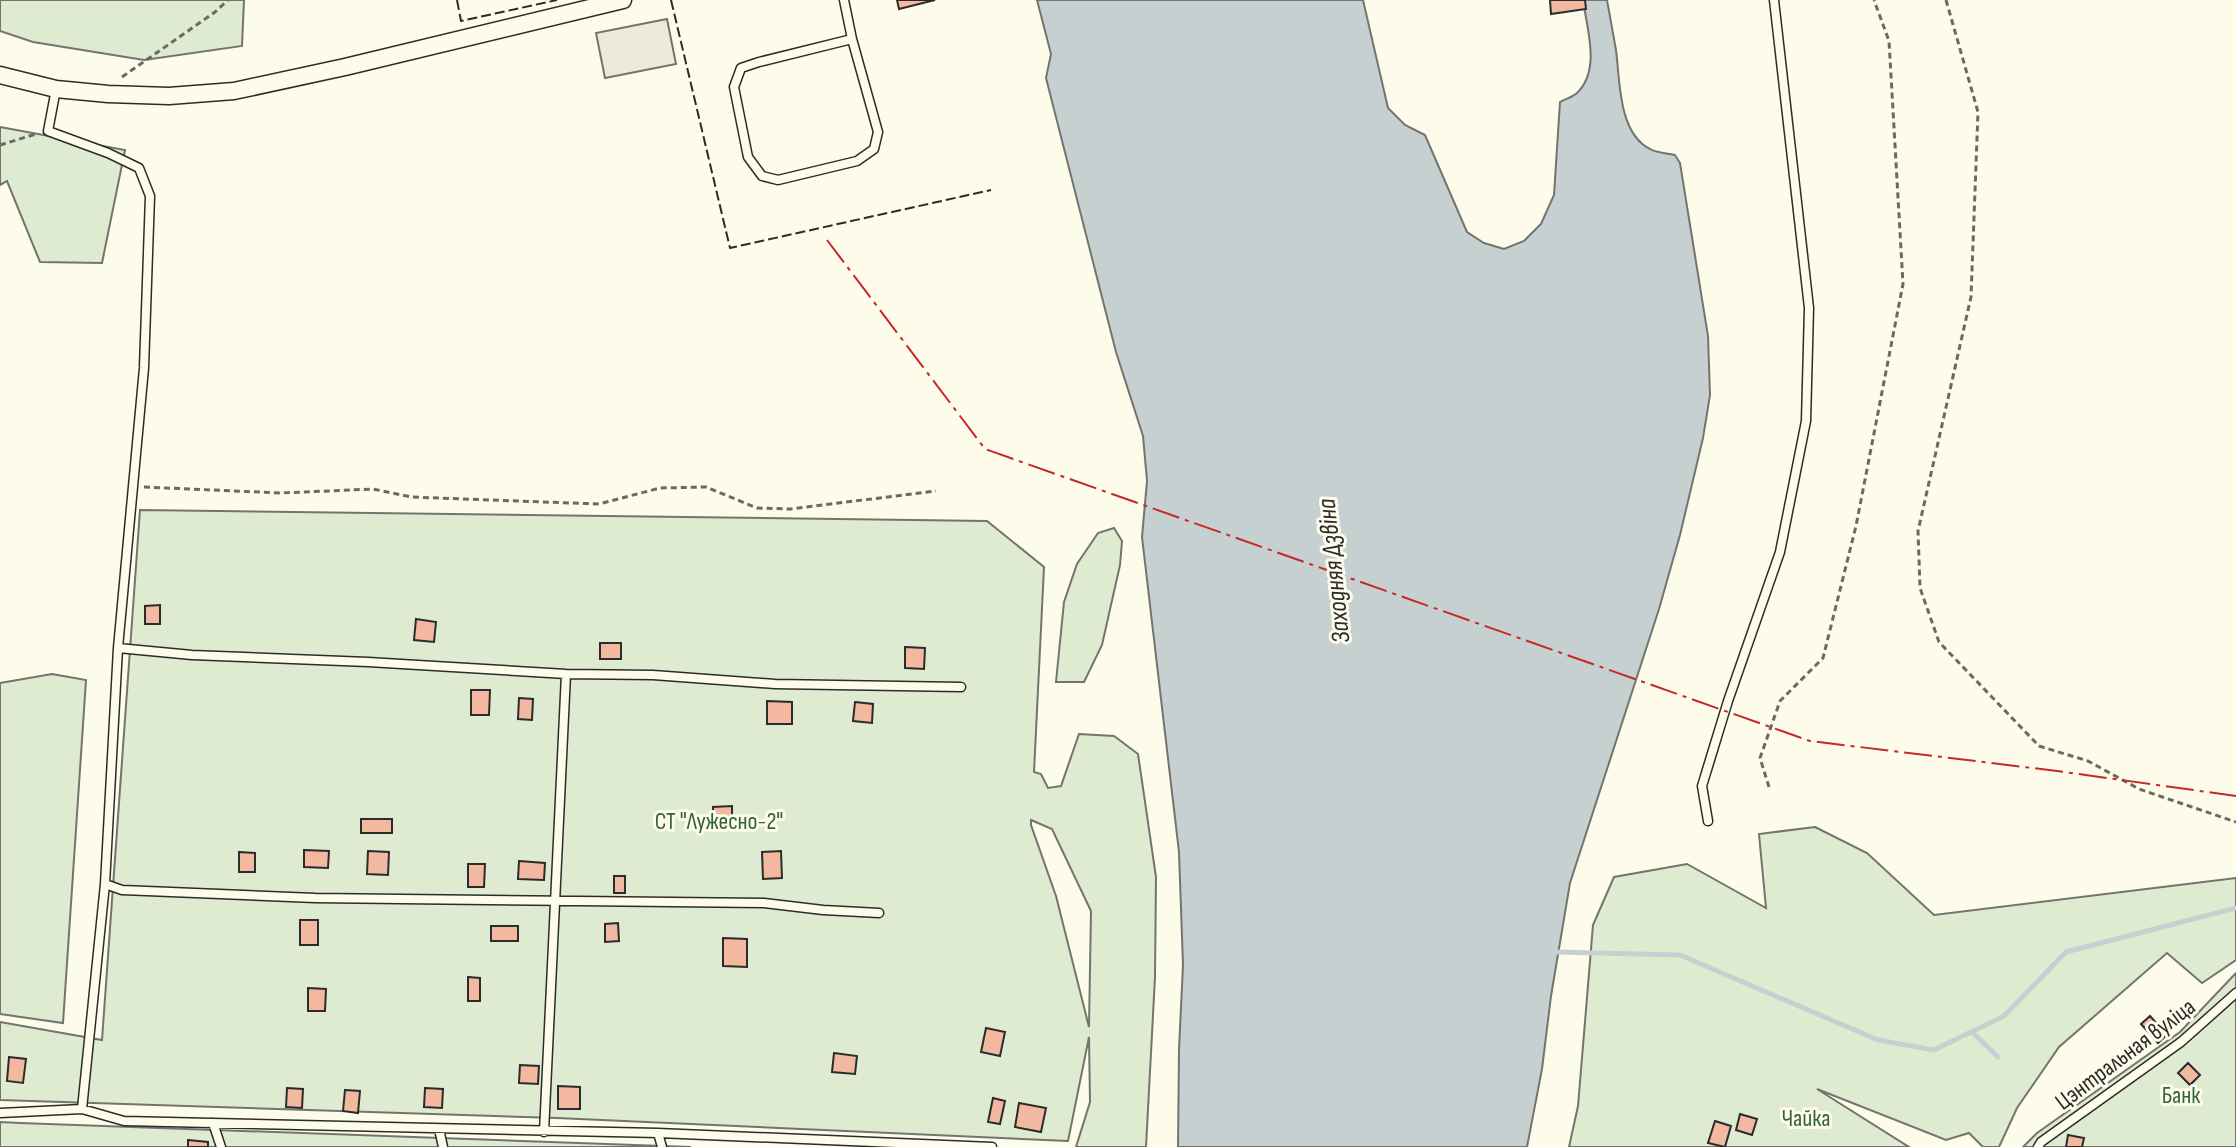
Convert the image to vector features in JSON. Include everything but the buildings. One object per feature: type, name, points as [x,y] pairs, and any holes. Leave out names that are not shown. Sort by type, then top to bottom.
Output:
[{"type":"street","points":[[0,75],[56,89],[100,93],[169,96],[234,91],[623,0]]},
{"type":"lane","points":[[844,0],[878,132],[874,149],[857,161],[778,180],[762,176],[748,157],[734,87],[741,68],[852,39]]},
{"type":"lane","points":[[1708,821],[1702,786],[1780,552],[1806,421],[1809,308],[1774,0]]},
{"type":"lane","points":[[56,89],[48,131],[139,168],[150,196],[144,368],[118,648],[105,884],[82,1109]]},
{"type":"lane","points":[[118,648],[192,655],[566,674],[653,675],[775,684],[961,687]]},
{"type":"lane","points":[[544,1132],[566,674]]},
{"type":"lane","points":[[105,884],[122,890],[315,898],[764,903],[879,913]]},
{"type":"lane","name":"Цэнтральная вуліца","points":[[2038,1147],[2181,1042],[2236,993]]},
{"type":"lane","points":[[0,1113],[82,1109],[124,1121],[658,1133],[992,1147]]},
{"type":"lane","points":[[213,1123],[221,1147]]},
{"type":"lane","points":[[439,1129],[443,1147]]},
{"type":"lane","points":[[658,1133],[662,1147]]},
{"type":"path","points":[[100,93],[228,0]]},
{"type":"path","points":[[1769,787],[1760,758],[1780,701],[1823,658],[1856,526],[1903,284],[1889,41],[1874,0]]},
{"type":"path","points":[[1946,0],[1978,112],[1971,297],[1918,531],[1920,588],[1939,642],[2039,746],[2088,761],[2139,789],[2236,822]]},
{"type":"path","points":[[0,145],[48,131]]},
{"type":"path","points":[[132,486],[281,493],[373,489],[411,497],[599,504],[660,488],[706,487],[757,508],[790,509],[936,491]]},
{"type":"green space","points":[[0,0],[244,0],[242,46],[144,60],[33,42],[0,31]]},
{"type":"green space","points":[[0,127],[125,150],[102,263],[40,262],[7,181],[0,185]]},
{"type":"green space","name":"СТ \"Лужесно-2\"","points":[[140,510],[987,521],[1044,567],[1034,772],[1041,774],[1048,788],[1061,786],[1079,734],[1114,736],[1138,754],[1156,877],[1155,977],[1146,1147],[1076,1147],[1090,1102],[1089,1037],[1068,1141],[557,1118],[0,1100],[0,1022],[102,1040]],"holes":[[[1031,820],[1052,829],[1091,911],[1089,1027],[1056,896]]]},
{"type":"green space","points":[[1114,528],[1122,541],[1120,565],[1102,645],[1084,682],[1056,682],[1064,602],[1077,564],[1098,533]]},
{"type":"green space","points":[[52,674],[86,680],[63,1023],[0,1014],[0,683]]},
{"type":"green space","name":"Чайка","points":[[1815,827],[1867,853],[1934,915],[2236,878],[2236,960],[2202,983],[2167,953],[2059,1047],[2017,1108],[1999,1147],[1983,1147],[1969,1133],[1946,1140],[1817,1089],[1909,1147],[1569,1147],[1578,1106],[1593,925],[1614,877],[1687,864],[1766,908],[1759,834]]},
{"type":"green space","name":"Банк","points":[[2236,973],[2236,1147],[2023,1147],[2037,1133],[2180,1032]]},
{"type":"green space","points":[[0,1122],[20,1123],[691,1147],[0,1147]]},
{"type":"shaded area","points":[[667,19],[676,64],[605,78],[596,33]]},
{"type":"water","name":"Заходняя Дзвіна","points":[[1037,0],[1363,0],[1388,108],[1405,125],[1425,135],[1467,232],[1484,243],[1504,249],[1524,241],[1541,224],[1554,195],[1560,102],[1575,94],[1589,73],[1589,36],[1583,0],[1607,0],[1626,119],[1640,141],[1650,149],[1675,155],[1680,163],[1708,336],[1710,395],[1680,535],[1659,609],[1570,883],[1527,1147],[1178,1147],[1183,965],[1179,852],[1142,537],[1147,481],[1143,436],[1116,352],[1046,78],[1051,54]]},
{"type":"waterway","points":[[1555,952],[1680,955],[1878,1040],[1934,1050],[2004,1016],[2066,952],[2236,908]]},
{"type":"waterway","points":[[1972,1032],[1998,1057]]},
{"type":"fence","points":[[457,0],[461,21],[557,0]]},
{"type":"fence","points":[[671,0],[730,248],[991,190]]},
{"type":"power","points":[[827,240],[985,449],[1810,741],[2236,796]]}]
